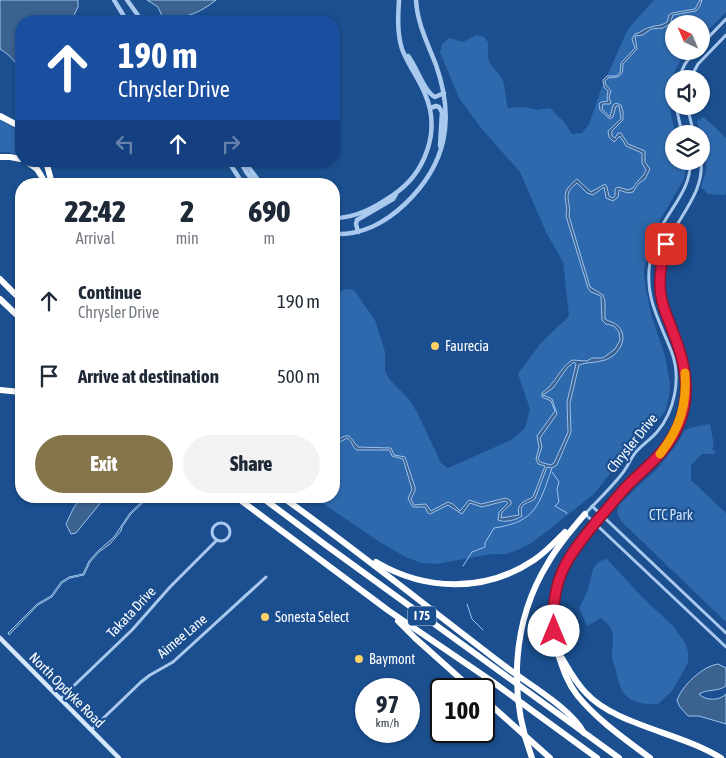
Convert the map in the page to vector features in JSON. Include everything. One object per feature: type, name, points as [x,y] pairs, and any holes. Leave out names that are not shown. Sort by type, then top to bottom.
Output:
[{"type":"highway","points":[[0,116],[15,125]]},
{"type":"highway","points":[[0,157],[15,158]]},
{"type":"highway","points":[[34,167],[42,178]]},
{"type":"highway","points":[[0,279],[15,294]]},
{"type":"highway","points":[[0,299],[15,313]]},
{"type":"highway","points":[[0,385],[15,391]]},
{"type":"highway","points":[[0,390],[15,392]]},
{"type":"highway","name":"I 75","points":[[244,503],[389,611],[493,682],[597,758]]},
{"type":"highway","name":"I 75","points":[[270,503],[619,758]]},
{"type":"highway","points":[[291,503],[354,549],[574,718],[584,734]]},
{"type":"highway","points":[[354,549],[391,570],[411,578],[431,583],[455,585],[477,583],[508,574],[529,564],[547,550],[585,514]]},
{"type":"highway","points":[[531,757],[518,705],[517,658],[524,617],[534,588],[558,548],[585,514]]},
{"type":"highway","points":[[595,524],[574,549],[565,564],[558,583],[553,616],[554,638],[566,678],[577,695],[601,719],[650,758]]},
{"type":"highway","points":[[389,611],[415,638],[460,678]]},
{"type":"highway","points":[[558,653],[586,694],[600,704],[634,721],[696,744],[721,758]]},
{"type":"highway","points":[[495,709],[550,758]]},
{"type":"main road","name":"North Opdyke Road","points":[[0,638],[119,758]]},
{"type":"street","points":[[114,0],[123,15]]},
{"type":"street","points":[[126,0],[137,15]]},
{"type":"street","points":[[358,232],[357,220],[393,199],[417,172],[428,151],[432,127],[430,108],[426,95],[402,50],[398,22],[399,0]]},
{"type":"street","points":[[340,234],[358,232],[381,223],[413,196],[433,169],[441,149],[447,110],[440,76],[418,17],[416,0]]},
{"type":"street","points":[[710,36],[726,19]]},
{"type":"street","points":[[695,70],[698,64],[726,35]]},
{"type":"street","points":[[402,50],[413,63],[429,93],[435,97],[444,93]]},
{"type":"street","points":[[430,108],[436,106],[442,112],[441,149]]},
{"type":"street","points":[[232,167],[239,178]]},
{"type":"street","points":[[244,167],[251,178]]},
{"type":"street","points":[[248,167],[257,178]]},
{"type":"street","name":"Chrysler Drive","points":[[585,514],[621,474],[637,451],[661,427],[673,402],[677,380],[673,355],[651,302],[649,275],[651,255],[657,236],[686,187],[689,170]]},
{"type":"street","name":"Chrysler Drive","points":[[595,524],[632,481],[652,463],[667,445],[679,424],[685,404],[685,372],[682,354],[665,311],[661,296],[660,280],[666,244],[673,228],[693,197],[702,170]]},
{"type":"street","points":[[340,218],[361,214],[399,191]]},
{"type":"street","points":[[592,506],[726,633]]},
{"type":"street","points":[[585,514],[726,647]]},
{"type":"street","points":[[217,524],[224,524],[229,530],[229,536],[225,540],[217,540],[213,534],[213,528],[217,524]]},
{"type":"street","name":"Takata Drive","points":[[60,699],[132,630],[170,587],[217,540]]},
{"type":"street","name":"Aimee Lane","points":[[91,731],[141,682],[173,662],[266,577]]},
{"type":"green space","points":[[654,0],[726,0],[726,12],[710,28],[710,15],[665,15],[665,60],[681,60],[675,70],[665,70],[665,115],[672,115],[674,125],[665,125],[665,170],[686,170],[684,179],[660,220],[652,239],[644,270],[651,314],[665,356],[670,384],[665,411],[654,426],[632,446],[594,494],[533,542],[507,554],[492,554],[436,564],[421,563],[381,543],[322,503],[340,503],[340,292],[346,289],[354,290],[375,320],[385,352],[385,371],[390,380],[408,398],[417,412],[441,463],[448,468],[511,440],[525,428],[530,409],[518,374],[540,344],[569,316],[563,262],[546,232],[520,172],[481,128],[459,98],[440,52],[442,44],[449,38],[463,42],[477,35],[484,37],[488,42],[489,61],[503,81],[508,108],[525,107],[537,110],[550,108],[565,123],[572,134],[582,133],[589,124],[602,87],[628,29]]},
{"type":"green space","points":[[704,117],[726,138],[725,195],[708,194],[701,187],[706,170],[710,170],[710,125],[698,125],[697,121]]},
{"type":"green space","points":[[0,120],[15,129],[15,154],[0,152]]},
{"type":"green space","name":"CTC Park","points":[[710,424],[714,446],[712,449],[716,452],[714,454],[702,454],[691,465],[691,480],[726,513],[726,622],[624,524],[618,513],[619,505],[657,469],[677,444],[685,430]]},
{"type":"green space","points":[[607,559],[643,598],[673,626],[685,643],[688,651],[688,663],[672,691],[658,704],[634,701],[624,694],[612,660],[613,636],[610,627],[601,618],[587,626],[579,608],[590,584],[594,567],[597,563]]},
{"type":"shaded area","points":[[0,0],[78,0],[78,7],[74,15],[15,15],[15,63],[0,49]]},
{"type":"shaded area","points":[[147,0],[216,0],[204,8],[187,15],[162,15],[158,7]]},
{"type":"shaded area","points":[[700,0],[702,0],[696,11],[669,15],[695,9]]},
{"type":"shaded area","points":[[665,23],[663,28],[651,29],[643,35],[635,36],[637,49],[623,64],[620,76],[608,78],[605,81],[611,91],[609,97],[611,102],[610,104],[603,104],[602,109],[610,117],[613,105],[616,103],[621,105],[623,120],[612,131],[612,136],[615,138],[618,133],[621,133],[628,144],[645,151],[645,162],[650,169],[645,179],[639,183],[633,192],[628,193],[619,190],[618,197],[613,201],[606,198],[604,187],[593,195],[587,193],[577,183],[569,191],[568,195],[569,216],[590,287],[603,295],[605,319],[617,325],[621,331],[623,341],[621,346],[610,358],[579,365],[570,403],[571,432],[557,465],[552,468],[547,467],[535,499],[522,506],[522,516],[514,520],[498,520],[499,512],[508,503],[505,501],[482,507],[470,503],[462,514],[448,505],[430,514],[425,507],[413,507],[408,499],[412,489],[403,459],[392,456],[388,450],[357,450],[347,438],[340,442],[340,438],[349,436],[358,447],[391,448],[394,455],[405,457],[415,487],[411,499],[414,505],[426,504],[431,511],[448,502],[460,511],[469,500],[481,504],[506,498],[511,501],[511,504],[502,512],[501,518],[519,515],[520,505],[533,497],[545,466],[538,464],[536,459],[539,447],[537,436],[555,411],[551,401],[542,397],[542,393],[572,360],[587,361],[592,358],[603,358],[615,349],[620,340],[619,332],[614,326],[606,324],[602,320],[601,296],[591,292],[588,288],[566,216],[565,197],[567,189],[577,179],[591,192],[605,184],[609,196],[613,198],[615,196],[615,189],[618,187],[628,190],[633,188],[646,170],[642,163],[642,153],[626,146],[620,136],[614,142],[609,137],[608,131],[621,119],[619,106],[616,106],[613,117],[610,119],[600,110],[599,104],[608,101],[608,91],[604,87],[603,80],[607,76],[616,76],[620,73],[621,63],[635,48],[632,39],[635,34]],"holes":[[[574,362],[576,364],[567,402],[568,432],[554,463],[551,465],[540,462],[538,459],[542,447],[540,438],[557,414],[552,399],[543,395],[553,388],[567,368]]]},
{"type":"shaded area","points":[[77,503],[100,503],[76,533],[71,534],[66,524]]},
{"type":"shaded area","points":[[143,503],[131,514],[121,531],[110,544],[90,562],[84,575],[70,578],[62,583],[52,597],[38,605],[9,635],[8,633],[37,604],[51,596],[61,582],[69,577],[83,574],[89,561],[114,537],[130,513]]},
{"type":"shaded area","points":[[718,664],[726,668],[726,686],[699,694],[705,698],[712,699],[720,698],[726,694],[726,724],[699,716],[688,716],[677,701],[683,689],[693,678],[706,669]]},
{"type":"waterway","points":[[463,566],[472,552],[485,547],[485,543],[494,528],[519,521],[534,510],[552,468]]},
{"type":"waterway","points":[[552,472],[559,482],[557,489],[559,502],[555,506],[567,513]]},
{"type":"waterway","points":[[467,604],[472,619],[483,630]]},
{"type":"slow traffic","points":[[660,454],[679,424],[685,404],[685,373]]},
{"type":"place","name":"Faurecia","points":[[435,346]]},
{"type":"place","name":"Sonesta Select","points":[[265,617]]},
{"type":"place","name":"Baymont","points":[[359,659]]},
{"type":"route","points":[[554,631],[553,608],[556,591],[569,557],[579,542],[608,508],[665,447],[679,424],[685,404],[685,372],[682,354],[661,296],[662,259],[666,244]]}]
